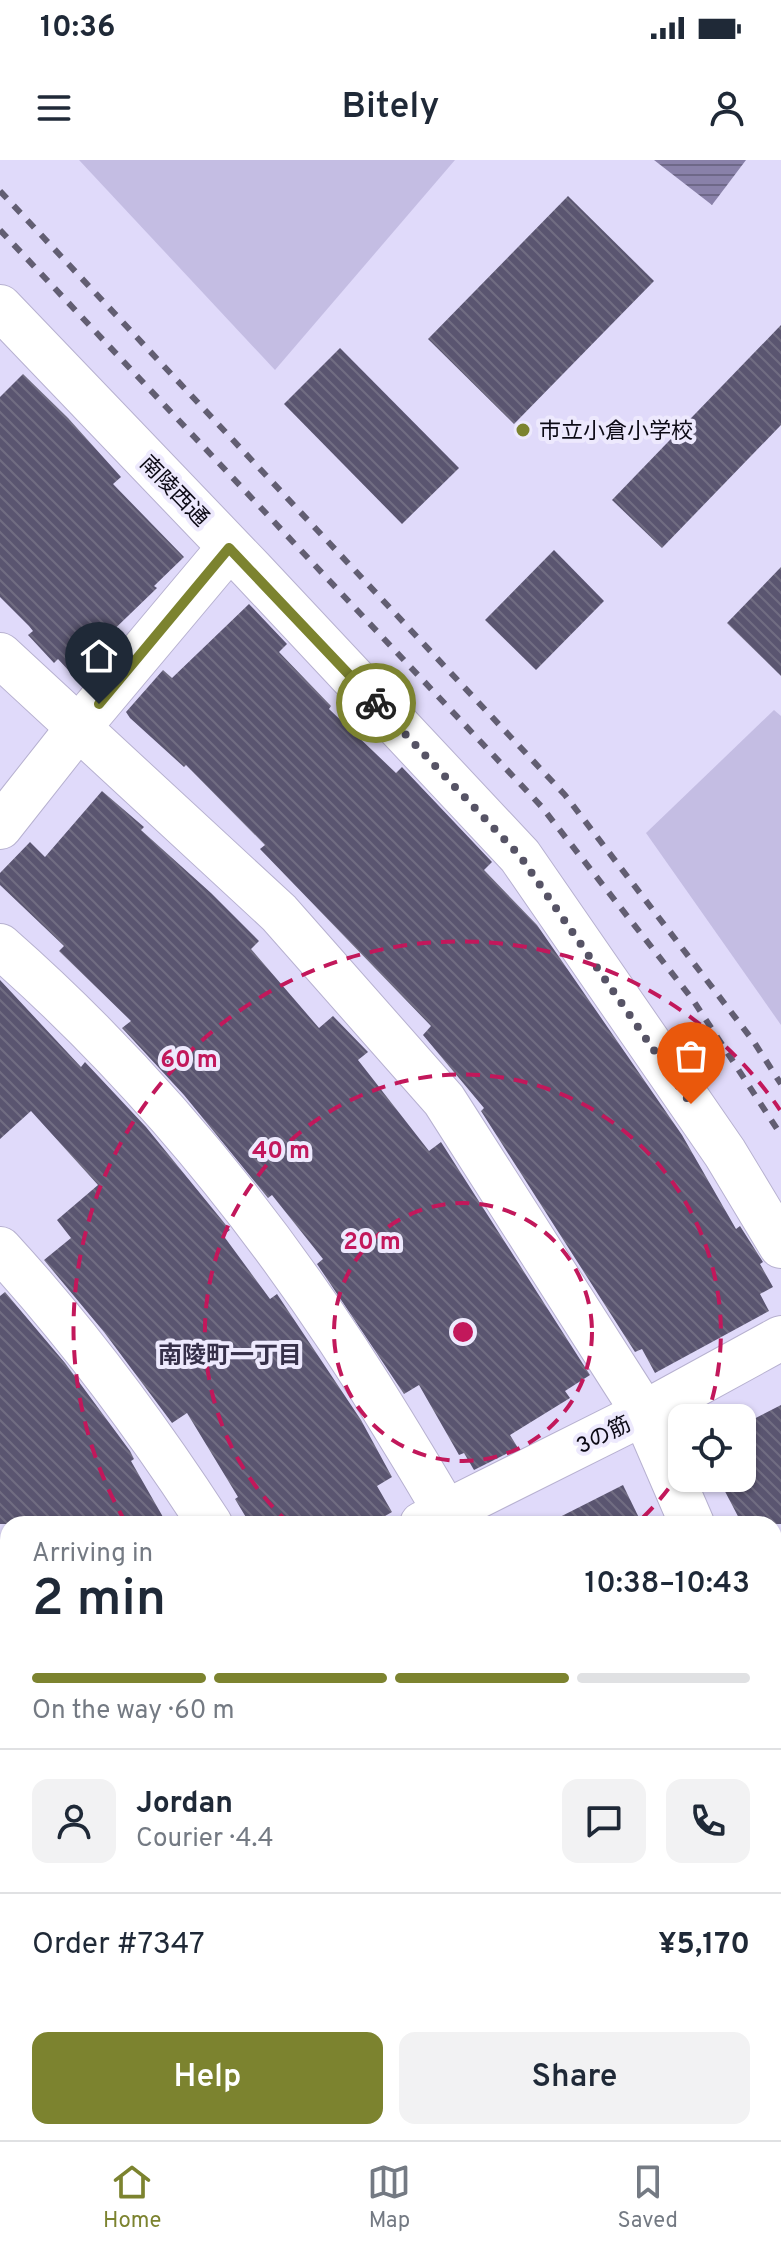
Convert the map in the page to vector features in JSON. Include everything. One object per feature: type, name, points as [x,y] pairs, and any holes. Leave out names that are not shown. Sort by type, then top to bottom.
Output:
[{"type":"street","name":"南陵西通","points":[[0,307],[520,856],[725,1153],[781,1246]]},
{"type":"street","points":[[0,827],[78,728],[229,548]]},
{"type":"street","points":[[0,655],[279,913],[444,1100],[644,1413],[689,1516]]},
{"type":"street","points":[[0,946],[97,1038],[167,1113],[288,1263],[338,1336],[438,1516]]},
{"type":"street","points":[[0,1249],[99,1365],[205,1516]]},
{"type":"street","name":"3の筋","points":[[448,1516],[781,1338]]},
{"type":"shaded area","points":[[79,160],[455,160],[275,370]]},
{"type":"shaded area","points":[[654,160],[746,160],[712,205]]},
{"type":"shaded area","points":[[774,710],[781,716],[781,1025],[646,833]]},
{"type":"building","points":[[568,196],[654,281],[514,424],[428,339]]},
{"type":"building","points":[[781,325],[781,425],[662,548],[612,500]]},
{"type":"building","points":[[340,348],[459,468],[402,524],[284,404]]},
{"type":"building","points":[[23,374],[121,477],[113,484],[184,557],[154,586],[157,588],[70,672],[58,659],[54,663],[28,635],[33,631],[29,626],[0,597],[0,397]]},
{"type":"building","points":[[554,550],[604,601],[536,670],[485,620]]},
{"type":"building","points":[[781,567],[781,676],[727,623]]},
{"type":"building","points":[[249,604],[287,644],[279,652],[331,706],[329,709],[396,773],[402,767],[492,862],[484,870],[537,925],[682,1135],[736,1229],[740,1226],[763,1262],[760,1264],[773,1287],[760,1294],[769,1311],[655,1373],[642,1349],[635,1352],[481,1111],[484,1108],[423,1035],[431,1026],[260,849],[265,845],[186,765],[184,767],[130,718],[126,712],[163,670],[172,678]]},
{"type":"building","points":[[102,791],[144,827],[141,830],[259,941],[251,949],[319,1028],[333,1016],[368,1052],[358,1060],[429,1151],[441,1142],[590,1375],[565,1391],[570,1398],[510,1435],[518,1448],[474,1470],[464,1453],[459,1455],[419,1385],[404,1394],[317,1264],[323,1259],[272,1195],[268,1198],[184,1095],[122,1028],[131,1021],[59,951],[64,946],[0,885],[0,873],[30,842],[45,857]]},
{"type":"building","points":[[0,980],[81,1067],[85,1062],[146,1127],[230,1230],[223,1235],[270,1299],[277,1294],[361,1420],[392,1477],[377,1486],[392,1512],[385,1516],[245,1516],[235,1499],[238,1497],[187,1413],[172,1423],[104,1332],[44,1260],[71,1238],[57,1220],[98,1185],[31,1111],[0,1139]]},
{"type":"building","points":[[5,1292],[65,1363],[130,1451],[134,1459],[131,1461],[162,1516],[0,1516],[0,1296]]},
{"type":"building","points":[[781,1405],[781,1516],[738,1516],[725,1492],[756,1492],[756,1418]]},
{"type":"building","points":[[623,1485],[638,1516],[562,1516]]},
{"type":"railway","points":[[0,191],[565,795],[754,1042],[781,1084]]},
{"type":"railway","points":[[0,230],[541,806],[693,1000],[781,1135]]},
{"type":"way so far","points":[[376,703],[520,856],[691,1104]]},
{"type":"place","name":"市立小倉小学校","points":[[523,430]]},
{"type":"district","name":"南陵町一丁目","points":[[230,1355]]},
{"type":"route","points":[[99,704],[229,548],[376,703]]}]
